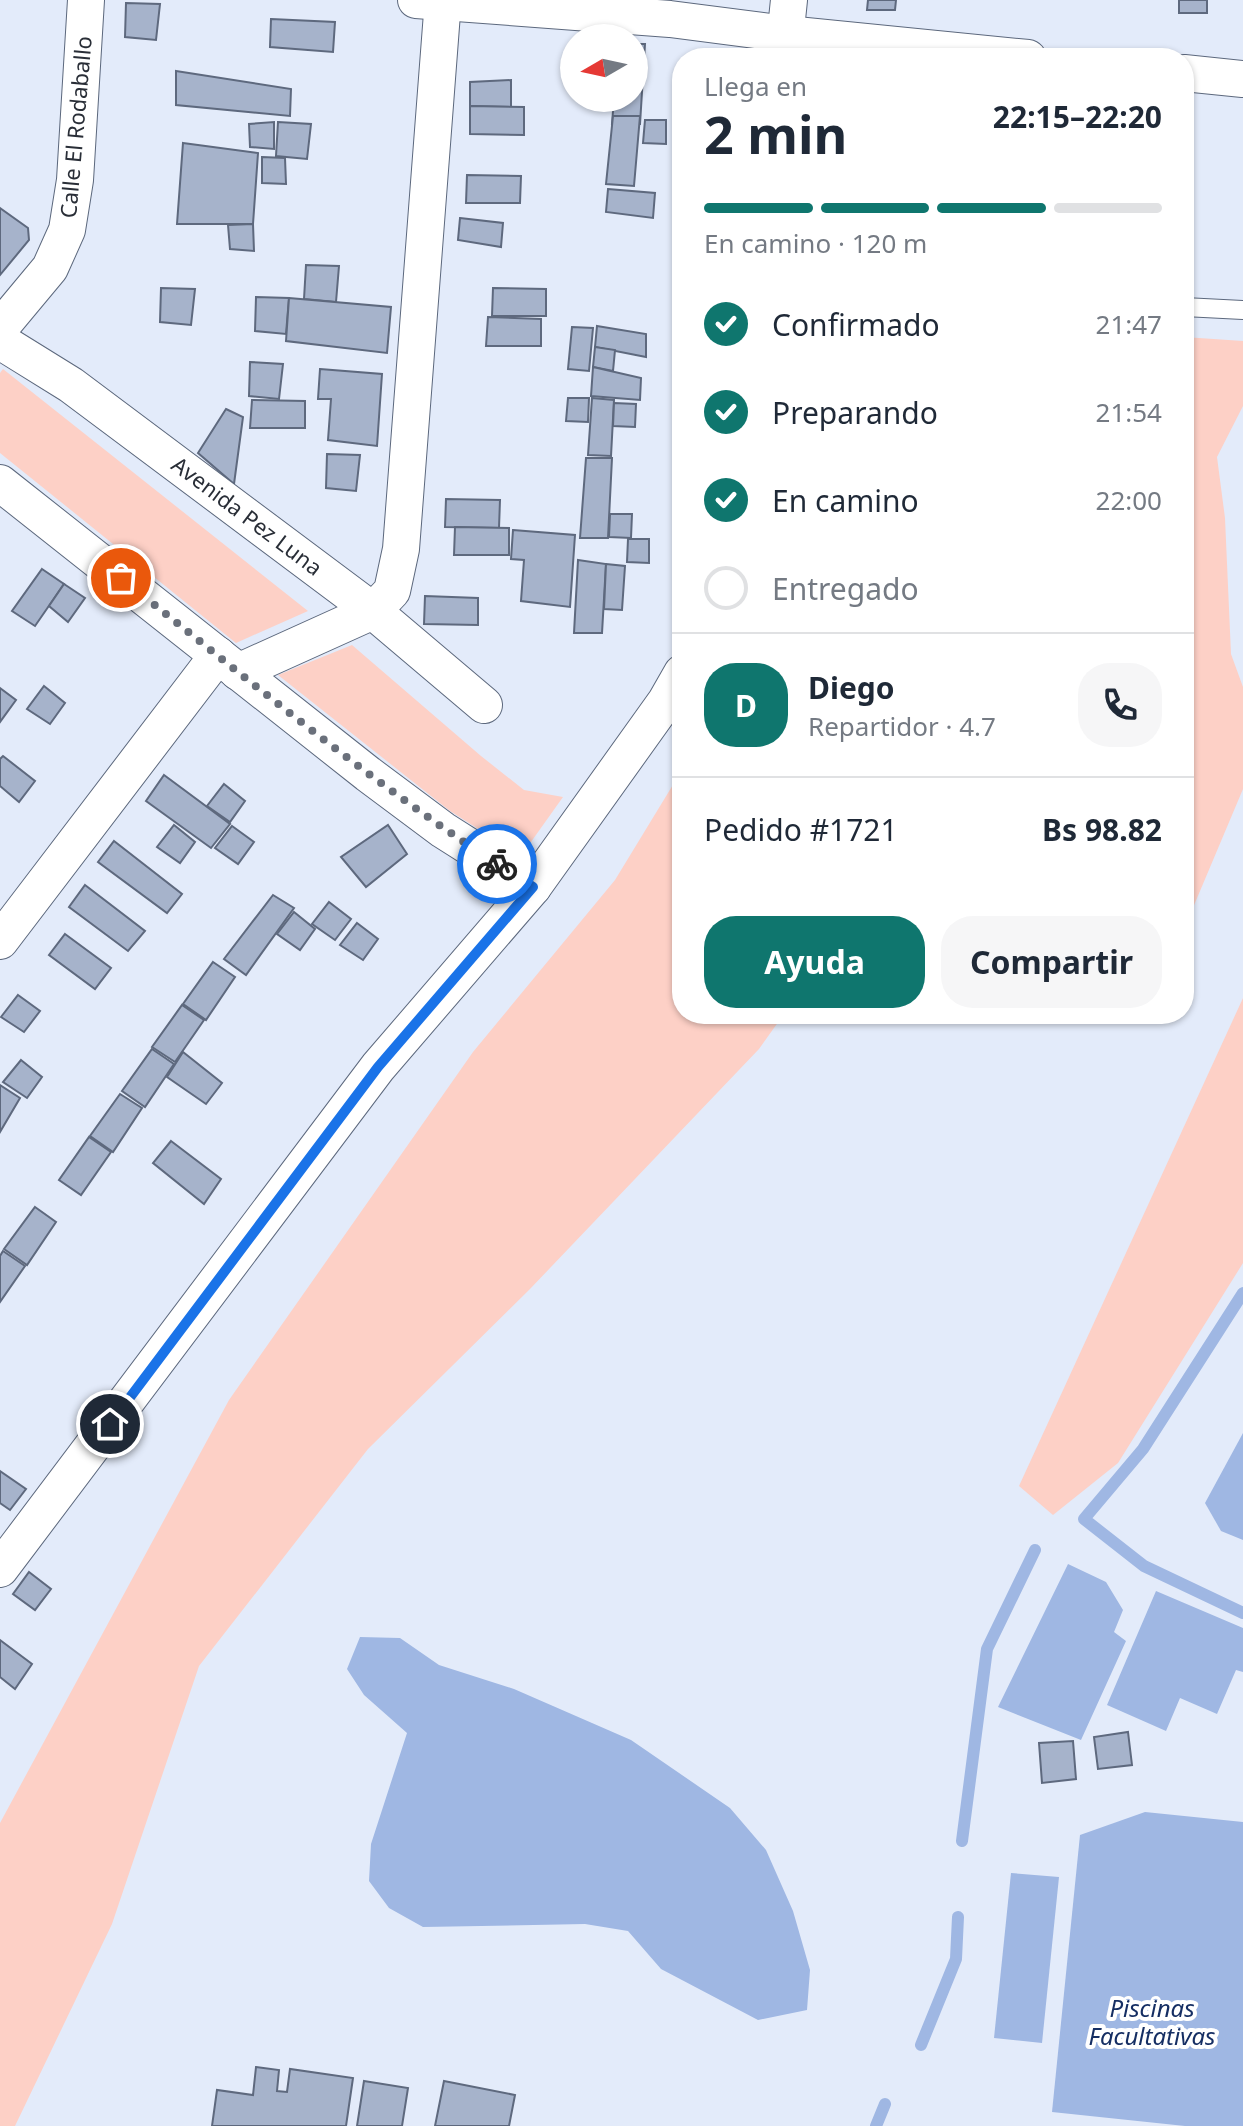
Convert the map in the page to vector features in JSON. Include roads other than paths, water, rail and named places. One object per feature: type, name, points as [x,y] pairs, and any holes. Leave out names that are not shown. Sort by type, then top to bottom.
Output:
[{"type":"street","name":"Calle El Rodaballo","points":[[0,328],[50,268],[67,230],[75,180],[86,0]]},
{"type":"street","points":[[0,941],[228,664],[373,611],[392,591],[401,549],[434,1],[670,19],[938,48]]},
{"type":"street","points":[[1194,74],[1243,79]]},
{"type":"street","name":"Avenida Pez Luna","points":[[0,341],[71,385],[373,611],[484,705]]},
{"type":"street","points":[[0,483],[431,821],[533,887]]},
{"type":"street","points":[[0,1569],[378,1067],[533,887],[672,690]]},
{"type":"lane","points":[[1194,308],[1243,310]]},
{"type":"water","points":[[1243,1433],[1243,1540],[1221,1531],[1205,1503]]},
{"type":"water","points":[[1068,1564],[1106,1582],[1123,1610],[1114,1632],[1126,1641],[1081,1740],[998,1707]]},
{"type":"water","points":[[1156,1591],[1243,1628],[1243,1672],[1236,1670],[1217,1714],[1180,1698],[1166,1731],[1107,1705]]},
{"type":"water","points":[[360,1637],[400,1638],[439,1665],[514,1689],[631,1740],[730,1808],[766,1850],[793,1911],[810,1970],[807,2010],[758,2020],[661,1969],[628,1931],[585,1924],[423,1927],[389,1908],[369,1881],[371,1844],[407,1733],[364,1695],[347,1669]]},
{"type":"water","name":"Piscinas Facultativas","points":[[1145,1812],[1243,1822],[1243,2126],[1185,2126],[1052,2112],[1080,1835]]},
{"type":"water","name":"Piscinas Facultativas","points":[[1011,1873],[1059,1877],[1042,2043],[994,2038]]},
{"type":"waterway","points":[[1243,1293],[1143,1449],[1084,1519],[1144,1566],[1243,1613]]},
{"type":"waterway","points":[[962,1841],[987,1649],[1035,1550]]},
{"type":"waterway","points":[[921,2045],[956,1959],[958,1917]]},
{"type":"waterway","points":[[876,2126],[885,2104]]}]
